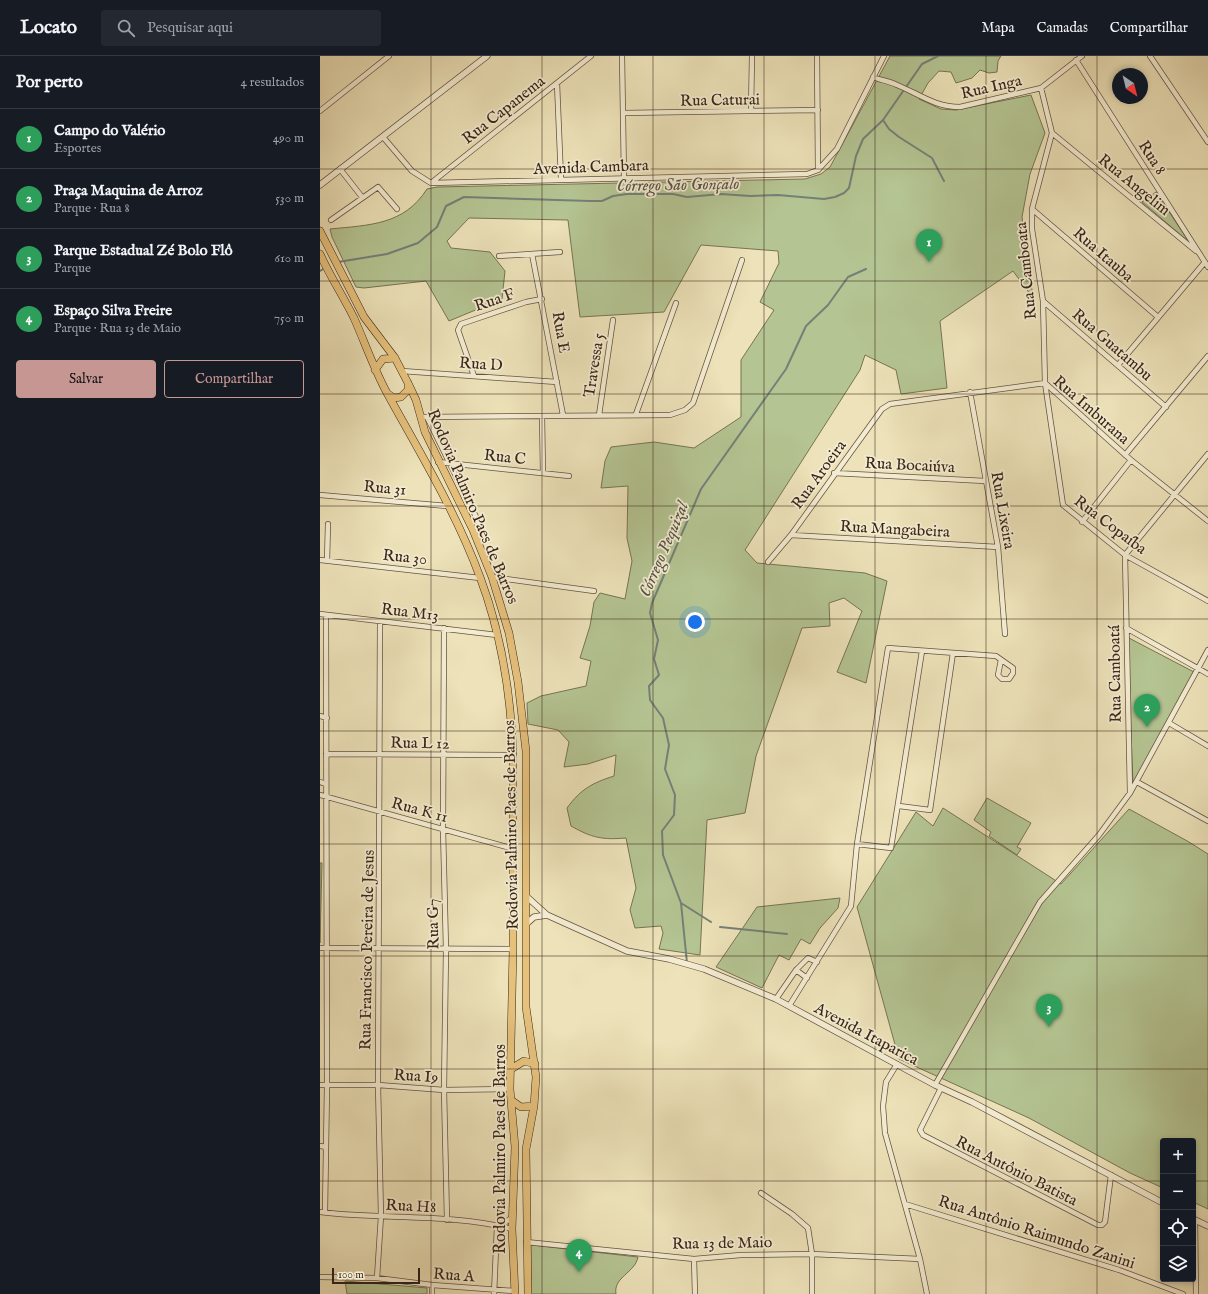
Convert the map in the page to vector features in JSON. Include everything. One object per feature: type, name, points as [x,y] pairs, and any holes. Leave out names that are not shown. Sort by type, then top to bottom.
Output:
[{"type":"main road","name":"Rodovia Palmiro Paes de Barros","points":[[320,231],[364,317],[395,358],[424,417],[425,432],[438,462],[473,530],[492,577],[509,633],[524,722],[526,751],[526,1007],[535,1064],[534,1106],[526,1149],[526,1241],[528,1294]]},
{"type":"main road","name":"Rodovia Palmiro Paes de Barros","points":[[322,257],[354,319],[375,370],[418,446],[462,535],[480,578],[497,636],[507,682],[512,724],[513,755],[514,849],[510,1089],[515,1147],[512,1229],[514,1292]]},
{"type":"main road","points":[[375,370],[383,359],[395,358]]},
{"type":"main road","points":[[387,393],[394,398],[401,397],[408,390],[408,383]]},
{"type":"main road","points":[[511,1069],[524,1061],[535,1064]]},
{"type":"main road","points":[[511,1100],[521,1108],[534,1106]]},
{"type":"street","points":[[320,111],[389,56]]},
{"type":"street","points":[[320,184],[487,56]]},
{"type":"street","name":"Rua Capanema","points":[[431,183],[591,56]]},
{"type":"street","points":[[622,56],[624,177]]},
{"type":"street","points":[[751,111],[752,56]]},
{"type":"street","points":[[817,56],[818,170]]},
{"type":"street","points":[[818,170],[837,150],[884,56]]},
{"type":"street","name":"Rua Inga","points":[[873,77],[895,84],[922,96],[936,105],[960,107],[1041,88],[1082,56]]},
{"type":"street","points":[[1150,56],[1208,142]]},
{"type":"street","name":"Rua 8","points":[[1076,60],[1208,267]]},
{"type":"street","points":[[557,83],[561,179]]},
{"type":"street","name":"Rua Camboata","points":[[1041,88],[1052,133],[1032,210],[1034,249],[1043,301],[1045,383]]},
{"type":"street","name":"Rua Caturai","points":[[623,113],[818,110]]},
{"type":"street","name":"Rua Angelim","points":[[1052,133],[1200,255]]},
{"type":"street","points":[[383,137],[412,171],[420,178],[431,183]]},
{"type":"street","points":[[340,169],[362,197]]},
{"type":"street","name":"Avenida Cambara","points":[[431,183],[624,177],[807,174],[818,170]]},
{"type":"street","points":[[331,220],[362,197],[379,187],[397,209]]},
{"type":"street","name":"Rua Itauba","points":[[1032,210],[1158,318]]},
{"type":"street","points":[[499,256],[560,252]]},
{"type":"street","name":"Rua E","points":[[532,254],[564,415]]},
{"type":"street","points":[[482,529],[450,463],[424,417],[636,414],[670,415],[685,410],[693,403],[742,260]]},
{"type":"street","points":[[1118,365],[1205,262]]},
{"type":"street","name":"Rua F","points":[[474,376],[458,330],[461,324],[526,302],[542,299]]},
{"type":"street","name":"Rua Guatambu","points":[[1043,301],[1166,407]]},
{"type":"street","points":[[636,414],[676,303]]},
{"type":"street","name":"Travessa 5","points":[[599,415],[613,320]]},
{"type":"street","points":[[1125,455],[1208,356]]},
{"type":"street","name":"Rua D","points":[[402,371],[558,382]]},
{"type":"street","name":"Rua Imburana","points":[[890,404],[1045,383],[1125,455],[1208,521]]},
{"type":"street","name":"Rua Copaíba","points":[[1045,383],[1063,505],[1082,522],[1125,555],[1208,601]]},
{"type":"street","name":"Rua Lixeira","points":[[970,392],[998,547],[1005,634]]},
{"type":"street","name":"Rua Aroeira","points":[[768,562],[791,535],[882,408],[890,404]]},
{"type":"street","points":[[542,416],[543,473]]},
{"type":"street","points":[[1125,555],[1208,454]]},
{"type":"street","points":[[1082,522],[1131,460]]},
{"type":"street","name":"Rua C","points":[[438,462],[569,476]]},
{"type":"street","name":"Rua Bocaiúva","points":[[834,473],[985,481]]},
{"type":"street","name":"Rua 31","points":[[320,494],[448,506]]},
{"type":"street","points":[[327,561],[328,524]]},
{"type":"street","name":"Rua Mangabeira","points":[[791,535],[998,547]]},
{"type":"street","name":"Rua Camboatá","points":[[1125,555],[1130,793]]},
{"type":"street","name":"Rua 30","points":[[320,560],[480,578]]},
{"type":"street","points":[[492,577],[594,591]]},
{"type":"street","name":"Rua M13","points":[[320,614],[444,628],[497,636]]},
{"type":"street","points":[[322,1212],[326,1147],[327,1086],[327,949],[323,796],[326,784],[326,614]]},
{"type":"street","name":"Rua Francisco Pereira de Jesus","points":[[377,1278],[381,1216],[378,1085],[380,621]]},
{"type":"street","name":"Rua G7","points":[[444,628],[445,755],[443,829],[446,949],[444,1090],[447,1220]]},
{"type":"street","points":[[1126,628],[1208,674]]},
{"type":"street","points":[[789,1006],[851,906],[857,844],[888,648],[996,656],[1001,660]]},
{"type":"street","points":[[935,1085],[1040,902],[1087,850],[1137,782],[1208,650]]},
{"type":"street","points":[[857,844],[891,848],[899,806],[922,651]]},
{"type":"street","points":[[899,806],[930,810],[953,654]]},
{"type":"street","points":[[320,716],[327,718]]},
{"type":"street","points":[[1168,723],[1208,746]]},
{"type":"street","name":"Rua L 12","points":[[326,754],[513,755]]},
{"type":"street","points":[[320,782],[326,784]]},
{"type":"street","points":[[1137,782],[1208,821]]},
{"type":"street","name":"Rua K 11","points":[[323,796],[514,849]]},
{"type":"street","name":"Avenida Itaparica","points":[[526,896],[546,915],[627,951],[669,959],[704,969],[776,999],[935,1085],[972,1102],[1160,1201]]},
{"type":"street","points":[[526,924],[534,918],[546,915]]},
{"type":"street","points":[[320,948],[513,949]]},
{"type":"street","points":[[776,999],[796,970],[808,958],[817,962]]},
{"type":"street","points":[[796,970],[807,978]]},
{"type":"street","points":[[898,1064],[886,1082],[883,1106],[885,1133],[920,1258],[927,1294]]},
{"type":"street","name":"Rua I9","points":[[320,1085],[378,1085],[444,1090],[510,1089]]},
{"type":"street","name":"Rua Antônio Batista","points":[[941,1088],[920,1130],[923,1135],[1098,1225],[1102,1225],[1105,1222],[1111,1175]]},
{"type":"street","points":[[320,1146],[326,1147]]},
{"type":"street","points":[[761,1193],[792,1214],[808,1228],[812,1254],[812,1294]]},
{"type":"street","name":"Rua Antônio Raimundo Zanini","points":[[904,1204],[1119,1270],[1183,1294]]},
{"type":"street","name":"Rua H8","points":[[322,1212],[447,1220],[512,1229]]},
{"type":"street","points":[[494,1292],[498,1226],[513,1217]]},
{"type":"street","points":[[1196,1221],[1208,1226]]},
{"type":"street","name":"Rua 13 de Maio","points":[[526,1241],[694,1259],[741,1255],[812,1254],[920,1258]]},
{"type":"street","points":[[1195,1246],[1196,1294]]},
{"type":"street","points":[[694,1259],[695,1294]]},
{"type":"street","name":"Rua A","points":[[320,1277],[377,1278],[494,1292],[514,1292]]},
{"type":"street","points":[[432,1285],[432,1294]]},
{"type":"green space","points":[[890,56],[1001,56],[998,61],[997,72],[989,73],[980,70],[972,78],[956,83],[951,72],[939,71],[928,83],[919,99],[941,109],[956,110],[1031,95],[1045,133],[1030,174],[1022,217],[1033,298],[1013,271],[940,321],[947,388],[901,394],[896,370],[865,355],[860,370],[745,550],[757,563],[865,573],[887,581],[866,683],[837,672],[862,611],[844,598],[829,603],[830,626],[802,628],[756,756],[745,813],[707,820],[700,955],[659,949],[663,933],[661,926],[635,928],[630,910],[636,888],[626,838],[611,839],[592,836],[578,830],[571,826],[567,808],[582,791],[599,781],[614,776],[616,755],[588,764],[564,767],[569,742],[558,730],[528,724],[527,703],[541,696],[586,686],[591,661],[580,658],[590,626],[594,602],[600,593],[625,599],[632,561],[627,538],[628,486],[601,488],[605,461],[611,447],[654,442],[694,448],[741,417],[741,360],[774,310],[760,302],[779,263],[778,251],[701,245],[664,312],[580,317],[568,220],[469,218],[447,241],[451,248],[490,252],[505,271],[502,299],[449,321],[426,281],[364,288],[356,287],[332,237],[330,229],[359,226],[385,221],[408,210],[418,201],[427,189],[437,187],[805,179],[821,174],[830,167]]},
{"type":"green space","points":[[1156,192],[1189,242],[1142,202]]},
{"type":"green space","points":[[1127,637],[1194,672],[1133,783]]},
{"type":"green space","points":[[987,798],[1031,823],[1017,847],[1021,849],[1017,855],[989,836],[991,832],[974,820]]},
{"type":"green space","points":[[943,808],[1061,884],[1129,809],[1208,854],[1208,1209],[1196,1203],[1196,1138],[1160,1138],[1160,1187],[1130,1173],[1029,1118],[899,1059],[857,907],[916,812],[933,826]]},
{"type":"green space","points":[[320,863],[322,863],[320,943]]},
{"type":"green space","points":[[840,898],[838,908],[820,928],[810,944],[801,939],[789,960],[779,955],[762,988],[716,967],[757,907]]},
{"type":"green space","points":[[531,1245],[638,1257],[633,1267],[618,1283],[616,1294],[531,1294]]},
{"type":"green space","points":[[345,1281],[427,1288],[427,1294],[347,1294]]},
{"type":"waterway","name":"Córrego São Gonçalo","points":[[338,262],[387,254],[418,243],[437,227],[446,206],[464,197],[590,201],[602,201],[613,196],[627,194],[673,194],[687,197],[721,194],[750,196],[778,195],[824,199],[835,197],[844,193],[849,188],[856,156],[863,139],[883,120],[922,64],[938,56]]},
{"type":"waterway","name":"Córrego Pequizal","points":[[883,120],[889,129],[899,137],[932,158],[944,181]]},
{"type":"waterway","name":"Córrego São Gonçalo","points":[[320,271],[325,268]]},
{"type":"waterway","name":"Córrego Pequizal","points":[[687,963],[681,903],[663,855],[662,831],[674,815],[675,795],[665,769],[669,745],[663,718],[650,700],[649,686],[659,675],[654,659],[658,640],[650,613],[652,603],[701,489],[786,369],[806,326],[828,305],[848,277],[866,269]]},
{"type":"waterway","name":"Córrego Pequizal","points":[[681,903],[711,922]]},
{"type":"waterway","name":"Córrego Pequizal","points":[[720,927],[787,934]]},
{"type":"place","name":"Campo do Valério","points":[[929,262]]},
{"type":"place","name":"Praça Maquina de Arroz","points":[[1147,727]]},
{"type":"place","name":"Parque Estadual Zé Bolo Flô","points":[[1049,1027]]},
{"type":"place","name":"Espaço Silva Freire","points":[[579,1272]]}]
